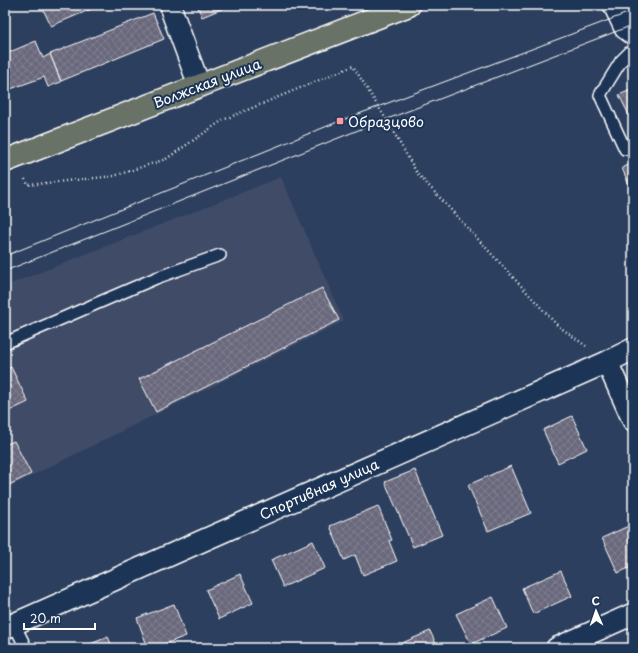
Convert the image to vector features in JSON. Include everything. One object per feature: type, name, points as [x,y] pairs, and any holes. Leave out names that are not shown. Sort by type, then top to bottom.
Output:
[{"type":"main road","name":"Волжская улица","points":[[5,161],[409,5]]},
{"type":"street","points":[[172,5],[172,12],[199,85]]},
{"type":"street","points":[[614,5],[625,28],[633,34]]},
{"type":"street","name":"Спортивная улица","points":[[10,626],[607,362],[633,348]]},
{"type":"street","points":[[607,362],[633,420]]},
{"type":"street","points":[[557,648],[633,614]]},
{"type":"lane","points":[[633,49],[621,61],[600,94],[625,149],[633,148]]},
{"type":"lane","points":[[5,343],[156,278],[220,255]]},
{"type":"lane","points":[[10,626],[26,648]]},
{"type":"path","points":[[25,179],[28,185],[114,176],[166,159],[223,120],[353,66],[417,173],[557,325],[607,362]]},
{"type":"shaded area","points":[[281,177],[344,321],[5,489],[5,286]]},
{"type":"building","points":[[41,5],[101,5],[51,26]]},
{"type":"building","points":[[197,5],[231,5],[202,17]]},
{"type":"building","points":[[153,13],[164,39],[61,81],[50,54]]},
{"type":"building","points":[[36,41],[43,58],[50,54],[61,82],[48,87],[44,77],[5,91],[5,54]]},
{"type":"building","points":[[633,89],[633,123],[619,95]]},
{"type":"building","points":[[633,163],[633,184],[629,185],[622,168]]},
{"type":"building","points":[[322,288],[339,320],[156,412],[139,379]]},
{"type":"building","points":[[11,367],[28,402],[5,413],[5,370]]},
{"type":"building","points":[[572,416],[587,449],[558,463],[543,430]]},
{"type":"building","points":[[14,441],[31,474],[5,487],[5,445]]},
{"type":"building","points":[[511,466],[531,513],[488,531],[468,485]]},
{"type":"building","points":[[415,470],[442,535],[413,547],[385,482]]},
{"type":"building","points":[[378,506],[392,540],[389,541],[397,561],[363,575],[355,555],[344,560],[330,526]]},
{"type":"building","points":[[633,524],[633,566],[618,573],[602,538]]},
{"type":"building","points":[[313,541],[325,568],[283,587],[271,560]]},
{"type":"building","points":[[561,571],[572,596],[533,614],[522,588]]},
{"type":"building","points":[[240,574],[253,603],[219,619],[206,590]]},
{"type":"building","points":[[493,597],[507,628],[471,644],[456,614]]},
{"type":"building","points":[[174,604],[186,636],[154,648],[148,648],[137,618]]},
{"type":"building","points":[[430,631],[438,648],[393,648],[393,647]]},
{"type":"building","points":[[108,637],[113,648],[80,648]]},
{"type":"tram line","points":[[5,256],[340,121],[633,11]]},
{"type":"tram line","points":[[5,271],[361,129],[633,25]]},
{"type":"place","name":"Образцово","points":[[340,121]]}]
